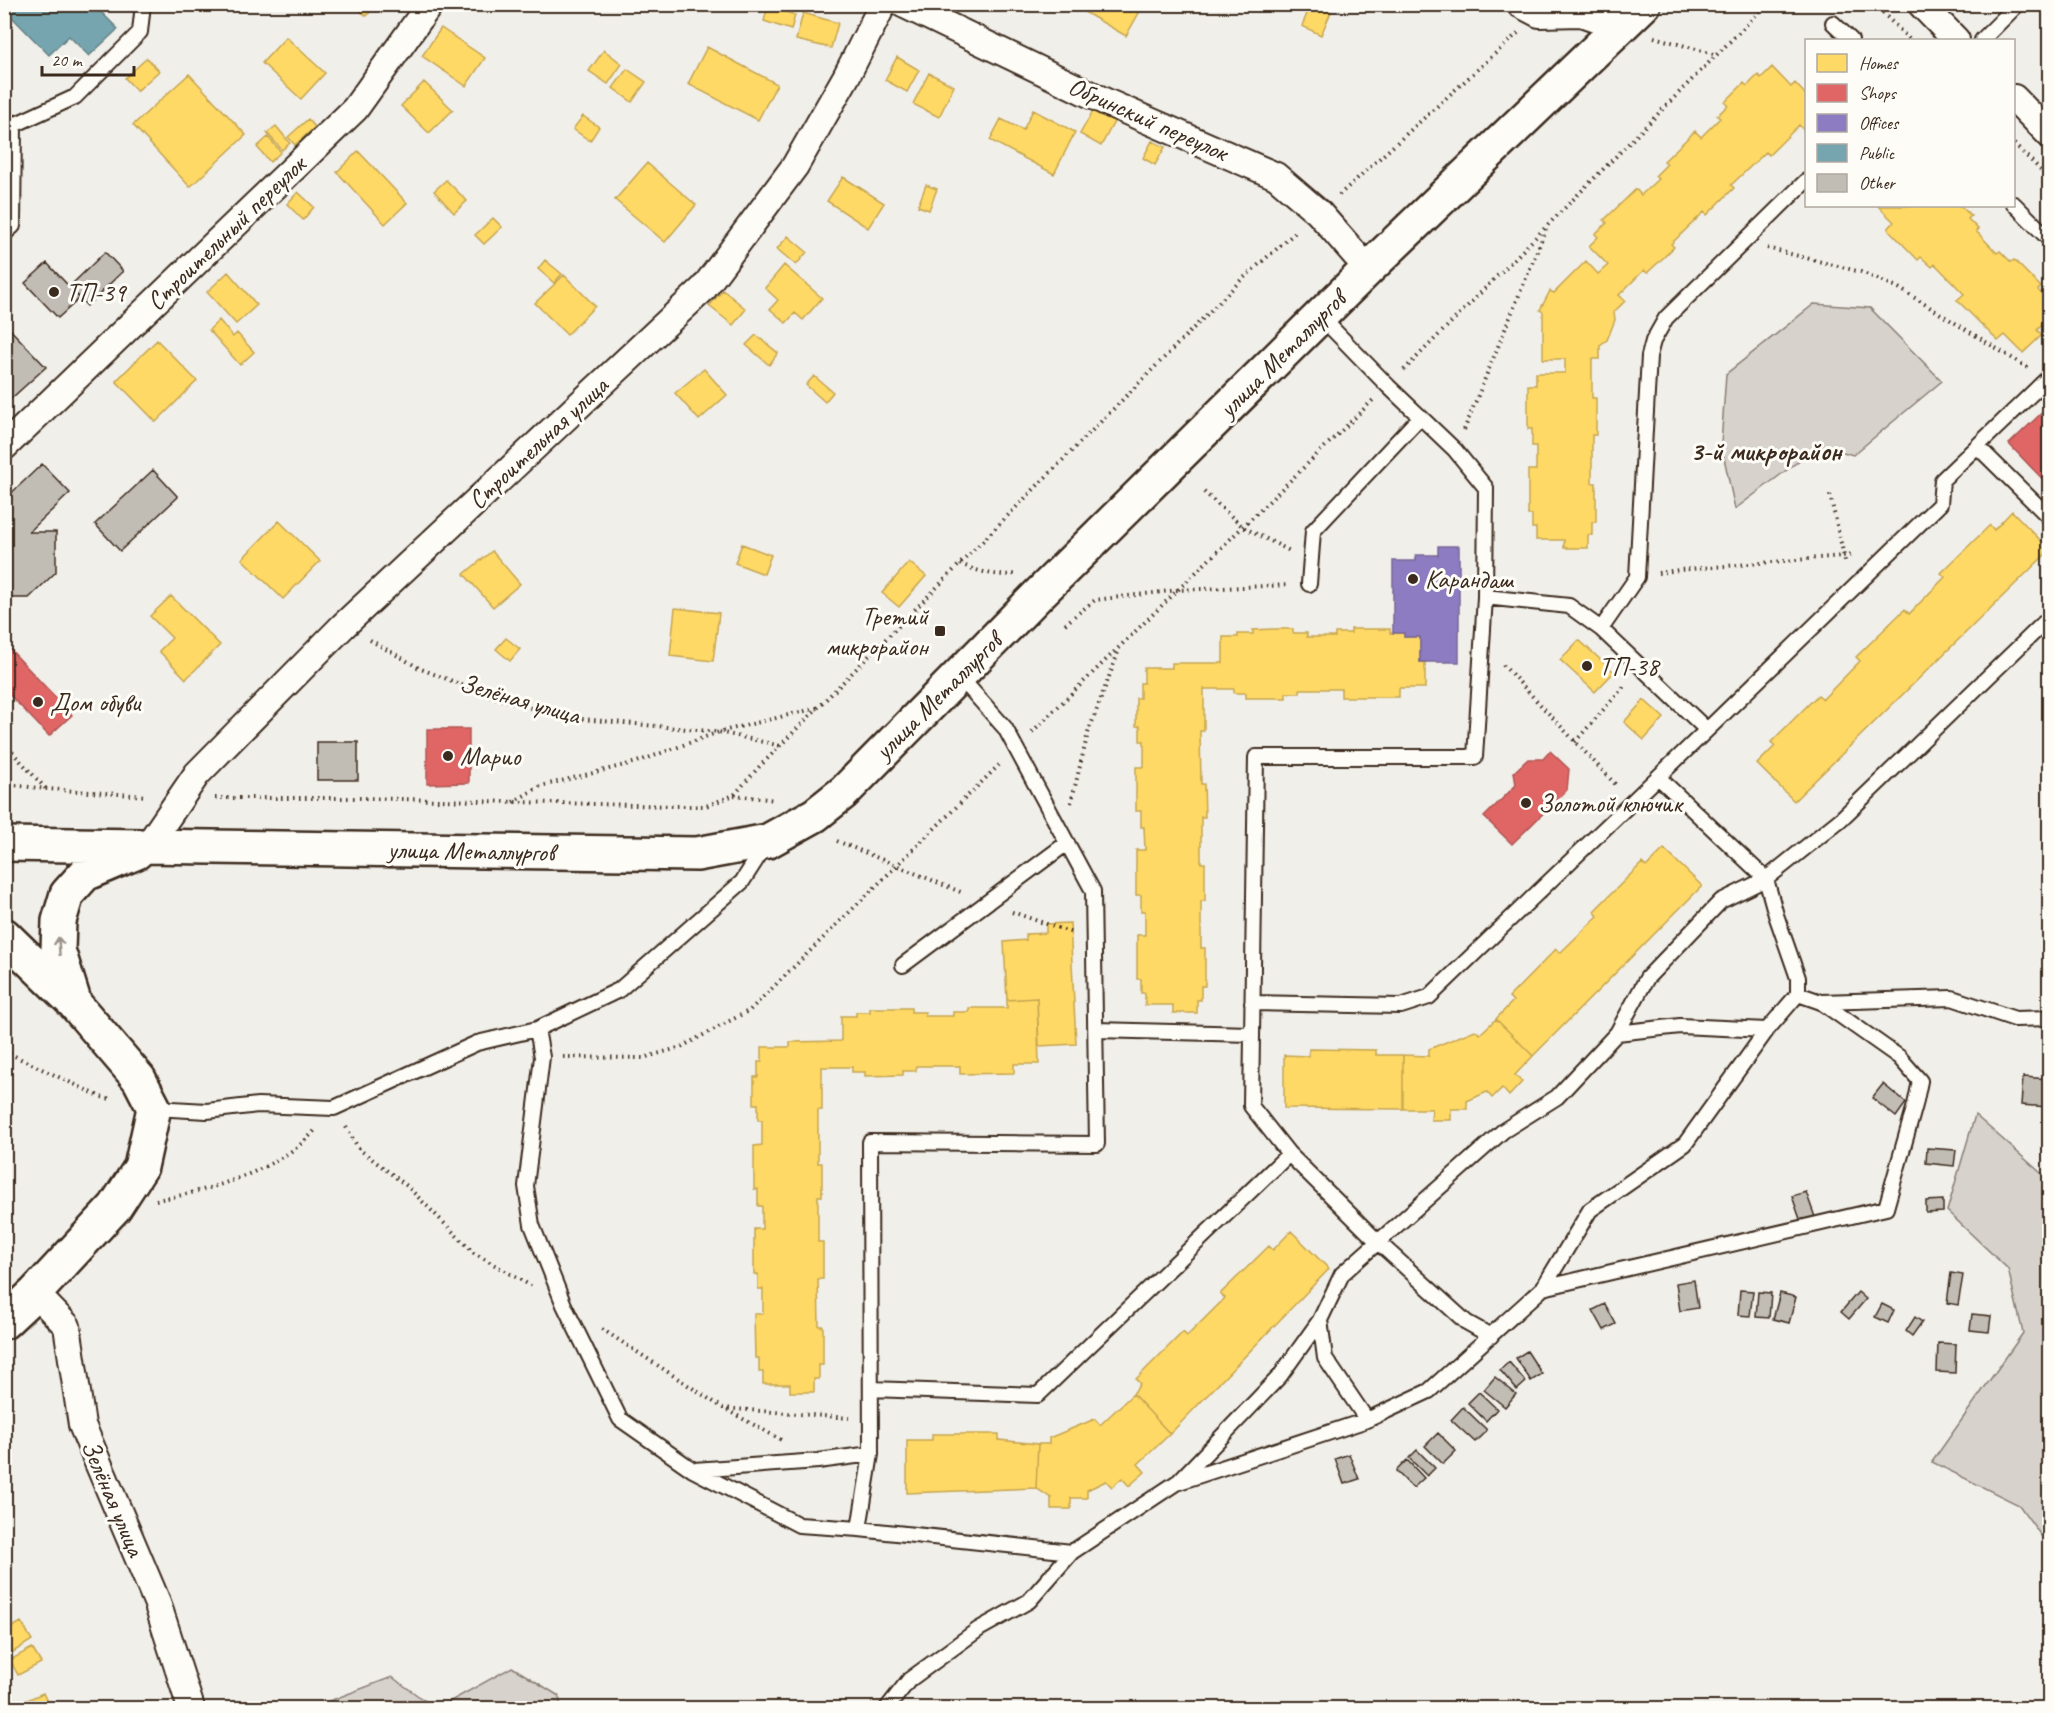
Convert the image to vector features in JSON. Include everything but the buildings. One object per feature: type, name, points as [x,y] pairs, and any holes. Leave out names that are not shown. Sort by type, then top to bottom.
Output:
[{"type":"street","name":"Строительный переулок","points":[[4,447],[355,109],[430,4]]},
{"type":"street","name":"Строительная улица","points":[[147,847],[197,774],[343,626],[704,288],[795,166],[846,77],[883,4]]},
{"type":"street","name":"Обринский переулок","points":[[903,4],[1106,102],[1276,176],[1319,213],[1368,269]]},
{"type":"street","name":"улица Металлургов","points":[[4,844],[697,854],[768,841],[814,815],[844,792],[958,675],[1320,316],[1644,4]]},
{"type":"street","points":[[1921,4],[1955,39]]},
{"type":"street","points":[[1530,9],[1581,13],[1621,27]]},
{"type":"street","points":[[2015,100],[2049,135]]},
{"type":"street","points":[[74,1002],[58,950],[59,921],[67,894],[85,874],[147,847]]},
{"type":"street","points":[[4,935],[74,1002],[139,1079],[154,1108],[141,1167],[114,1207],[35,1293],[4,1322]]},
{"type":"street","name":"Зелёная улица","points":[[35,1293],[67,1326],[82,1425],[157,1602],[190,1708]]},
{"type":"lane","points":[[4,234],[12,226],[9,120],[75,98],[140,32],[143,4]]},
{"type":"lane","points":[[1983,39],[2018,4]]},
{"type":"lane","points":[[1833,22],[1850,39]]},
{"type":"lane","points":[[1601,628],[1637,577],[1649,356],[1653,341],[1666,318],[1805,182]]},
{"type":"lane","points":[[2015,206],[2049,240]]},
{"type":"lane","points":[[1320,316],[1455,450],[1486,488],[1485,597],[1475,757],[1256,757],[1251,1106],[1289,1154],[1379,1243],[1466,1322],[1491,1336]]},
{"type":"lane","points":[[1252,1003],[1401,1006],[1429,997],[1940,504],[1942,480],[2048,378]]},
{"type":"lane","points":[[1309,584],[1313,531],[1420,417]]},
{"type":"lane","points":[[1978,447],[2049,518]]},
{"type":"lane","points":[[1485,597],[1569,606],[1601,628],[1707,730]]},
{"type":"lane","points":[[887,1708],[909,1680],[979,1629],[1029,1601],[1072,1552],[1176,1483],[1280,1376],[1320,1320],[1342,1274],[1503,1131],[1557,1097],[1617,1034],[1647,978],[1721,901],[1766,879],[1841,819],[2049,617]]},
{"type":"lane","points":[[859,1529],[871,1454],[870,1142],[1097,1144],[1093,891],[1005,728],[958,675]]},
{"type":"lane","points":[[1176,1483],[1367,1420],[1429,1391],[1543,1288],[1590,1210],[1685,1144],[1767,1030],[1798,994],[1798,978],[1766,879],[1658,777]]},
{"type":"lane","points":[[154,1108],[207,1112],[258,1105],[334,1108],[477,1042],[537,1029],[619,990],[742,882],[768,841]]},
{"type":"lane","points":[[903,964],[1067,843]]},
{"type":"lane","points":[[1543,1288],[1886,1208],[1920,1081],[1899,1057],[1821,1002],[1798,994]]},
{"type":"lane","points":[[1821,1002],[1952,998],[2015,1019],[2049,1018]]},
{"type":"lane","points":[[1617,1034],[1680,1026],[1767,1030]]},
{"type":"lane","points":[[537,1029],[542,1057],[526,1186],[532,1226],[564,1305],[620,1419],[693,1470],[799,1526],[859,1529],[1072,1552]]},
{"type":"lane","points":[[1096,1030],[1251,1034]]},
{"type":"lane","points":[[871,1389],[1038,1395],[1289,1154]]},
{"type":"lane","points":[[1320,1320],[1324,1358],[1367,1420]]},
{"type":"lane","points":[[693,1470],[818,1461],[871,1454]]},
{"type":"path","points":[[542,1057],[642,1058],[681,1047],[750,1010],[1388,386],[1767,4]]},
{"type":"path","points":[[1874,4],[1909,39]]},
{"type":"path","points":[[4,784],[180,798],[361,798],[706,806],[734,795],[1240,281],[1319,213],[1530,9]]},
{"type":"path","points":[[1621,27],[1716,56]]},
{"type":"path","points":[[2015,146],[2049,179]]},
{"type":"path","points":[[1455,450],[1547,226]]},
{"type":"path","points":[[1744,242],[1861,272],[1897,287],[2048,378]]},
{"type":"path","points":[[1204,492],[1243,527],[1311,561]]},
{"type":"path","points":[[1830,495],[1851,591]]},
{"type":"path","points":[[1637,577],[1679,570],[1891,552]]},
{"type":"path","points":[[960,564],[976,570],[1005,575],[1016,573]]},
{"type":"path","points":[[1065,624],[1095,600],[1178,590],[1309,584]]},
{"type":"path","name":"Зелёная улица","points":[[343,626],[421,669],[494,698],[561,717],[719,732],[781,746]]},
{"type":"path","points":[[1482,642],[1632,802]]},
{"type":"path","points":[[1067,843],[1072,792],[1088,733],[1120,646]]},
{"type":"path","points":[[1575,742],[1641,667]]},
{"type":"path","points":[[513,802],[541,786],[637,762],[719,732],[818,708]]},
{"type":"path","points":[[4,743],[47,789]]},
{"type":"path","points":[[734,795],[781,801]]},
{"type":"path","points":[[4,1051],[101,1097],[154,1108]]},
{"type":"path","points":[[114,1207],[187,1196],[252,1173],[305,1143],[334,1108]]},
{"type":"path","points":[[723,1408],[818,1461]]},
{"type":"shaded area","points":[[1814,304],[1870,308],[1942,381],[1853,455],[1820,445],[1735,509],[1721,444],[1726,374]]},
{"type":"shaded area","points":[[1975,1115],[2049,1180],[2049,1547],[2019,1505],[1932,1462],[2023,1333],[2008,1269],[1947,1211]]},
{"type":"shaded area","points":[[512,1667],[559,1696],[561,1708],[438,1708]]},
{"type":"shaded area","points":[[392,1677],[435,1708],[311,1708]]},
{"type":"place","name":"ТП-39","points":[[54,292]]},
{"type":"place","name":"Карандаш","points":[[1413,579]]},
{"type":"place","name":"Третий микрорайон","points":[[940,631]]},
{"type":"place","name":"ТП-38","points":[[1587,666]]},
{"type":"place","name":"Дом обуви","points":[[38,702]]},
{"type":"place","name":"Марио","points":[[448,756]]},
{"type":"place","name":"Золотой ключик","points":[[1526,803]]},
{"type":"district","name":"3-й микрорайон","points":[[1766,451]]}]
